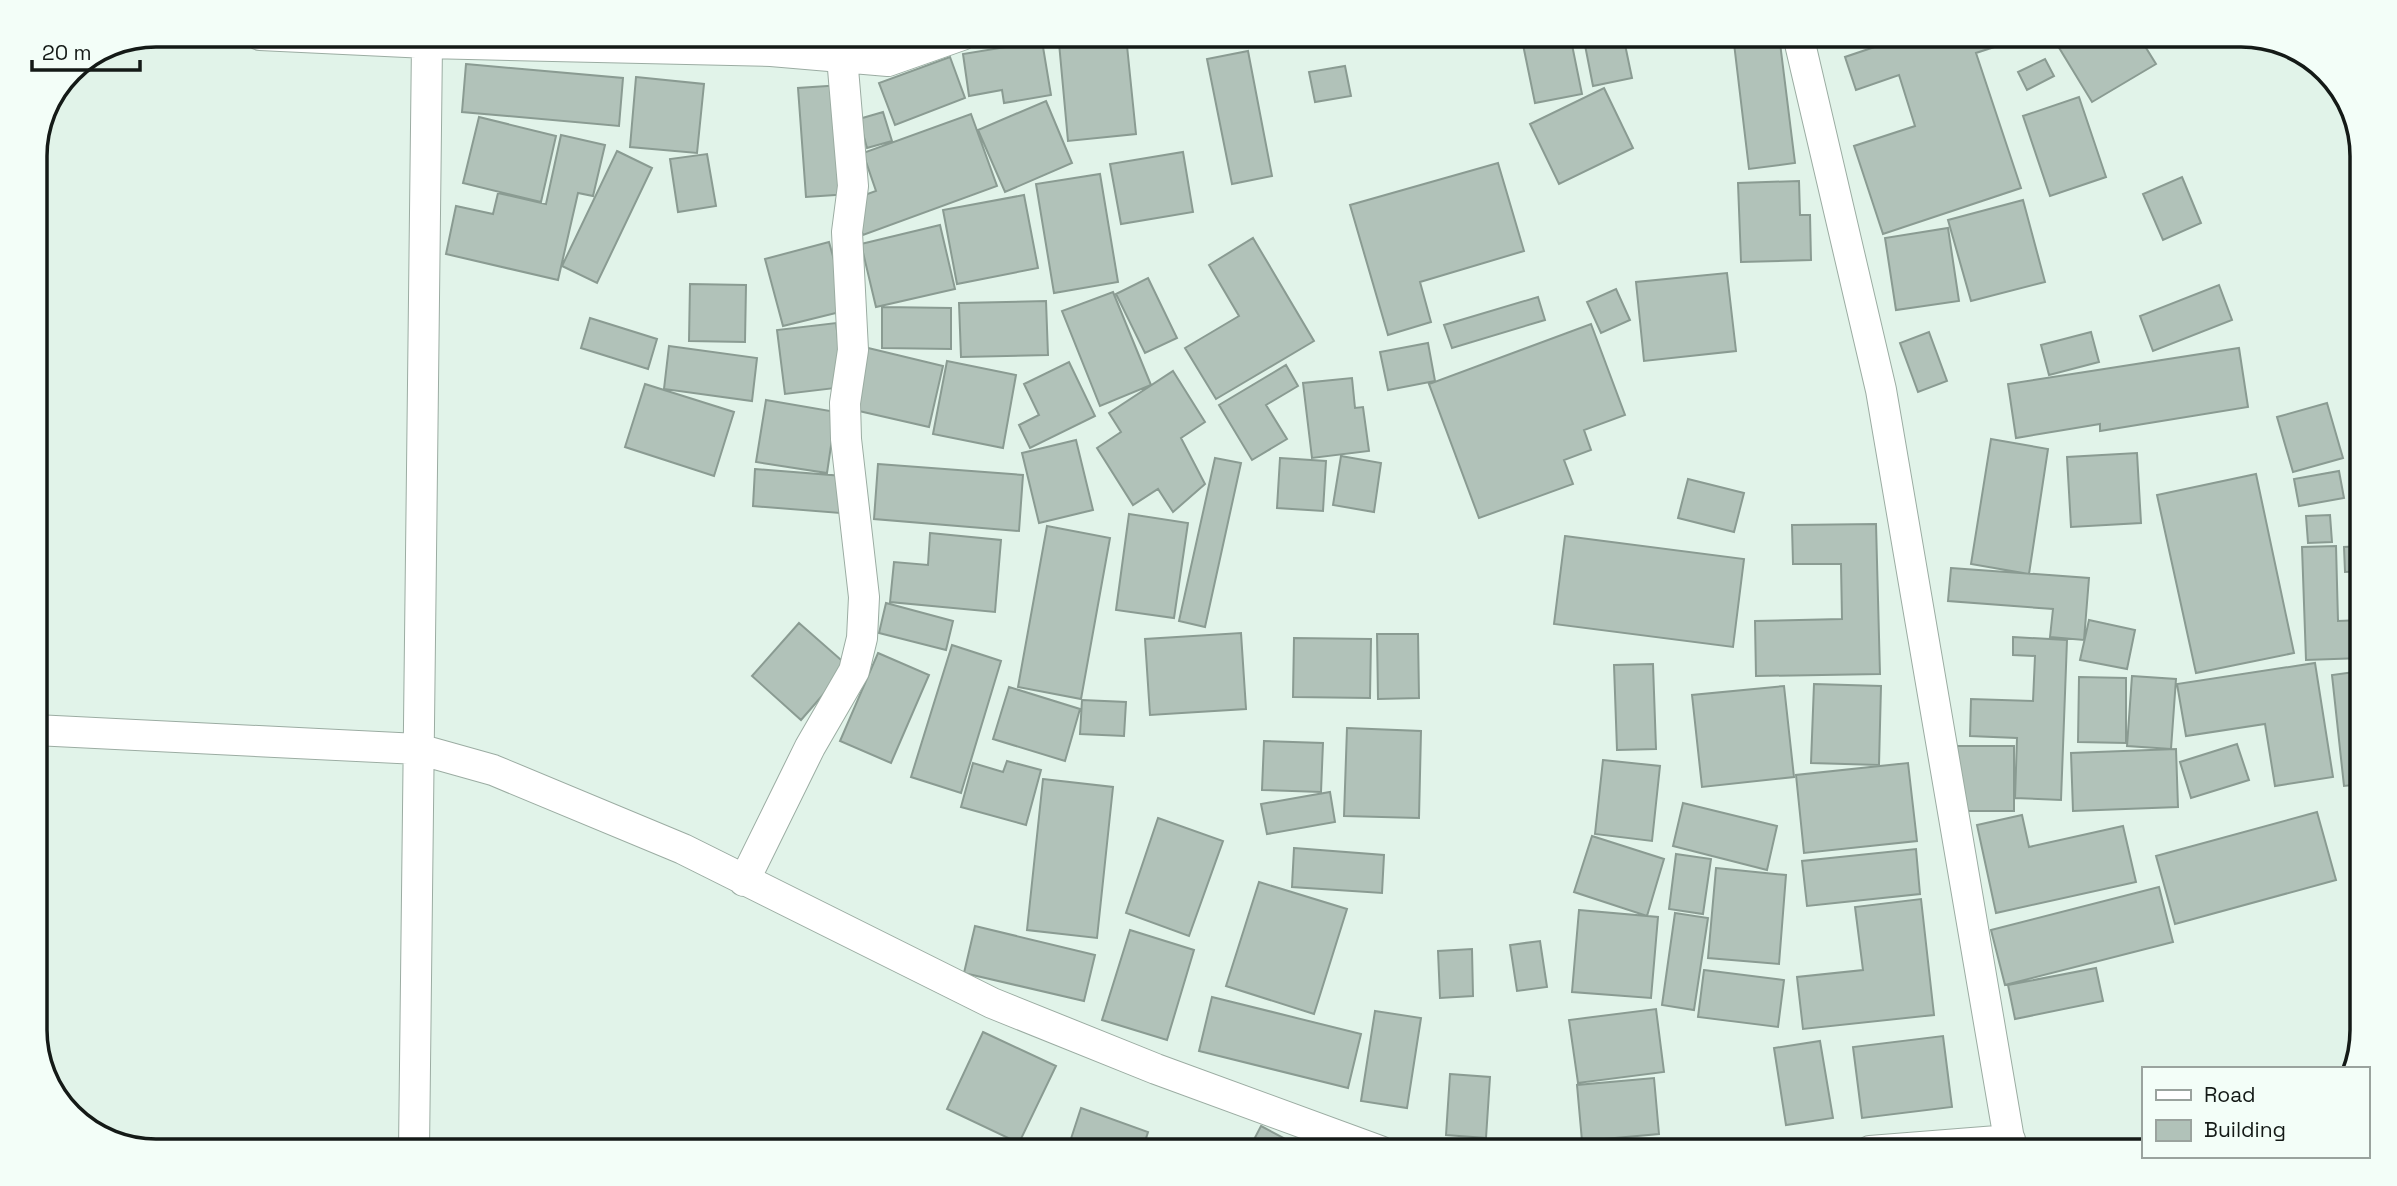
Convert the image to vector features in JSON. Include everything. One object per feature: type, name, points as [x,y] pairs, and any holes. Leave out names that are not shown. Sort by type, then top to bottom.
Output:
[{"type":"street","points":[[414,1139],[427,47]]},
{"type":"street","points":[[790,47],[842,57],[888,61],[928,47]]},
{"type":"street","points":[[1804,47],[1881,390],[2009,1139]]},
{"type":"street","points":[[744,881],[810,747],[854,671],[862,638],[864,597],[846,439],[845,404],[853,349],[847,232],[853,186],[842,57]]},
{"type":"street","points":[[47,731],[418,749],[493,770],[683,849],[992,1003],[1156,1069],[1347,1139]]},
{"type":"building","points":[[1006,47],[1043,47],[1051,95],[1004,103],[1002,90],[969,96],[963,54]]},
{"type":"building","points":[[1059,47],[1127,47],[1136,134],[1068,141]]},
{"type":"building","points":[[1523,47],[1572,47],[1582,94],[1535,103]]},
{"type":"building","points":[[1585,47],[1626,47],[1632,78],[1593,86]]},
{"type":"building","points":[[1734,47],[1780,47],[1795,163],[1749,169]]},
{"type":"building","points":[[1875,47],[1994,47],[1976,53],[2021,188],[1883,234],[1854,146],[1915,126],[1899,75],[1856,90],[1845,57]]},
{"type":"building","points":[[2059,47],[2145,47],[2156,64],[2092,102]]},
{"type":"building","points":[[1248,51],[1272,176],[1232,184],[1207,59]]},
{"type":"building","points":[[950,57],[965,98],[895,125],[879,83]]},
{"type":"building","points":[[2045,59],[2054,76],[2027,90],[2018,72]]},
{"type":"building","points":[[466,64],[623,78],[619,126],[462,112]]},
{"type":"building","points":[[1345,66],[1351,96],[1315,102],[1309,72]]},
{"type":"building","points":[[636,77],[704,84],[697,153],[630,147]]},
{"type":"building","points":[[842,85],[850,194],[806,197],[798,88]]},
{"type":"building","points":[[1604,88],[1633,148],[1559,184],[1530,124]]},
{"type":"building","points":[[2079,97],[2106,177],[2050,196],[2023,116]]},
{"type":"building","points":[[1046,101],[1072,163],[1005,192],[978,130]]},
{"type":"building","points":[[883,112],[892,141],[867,148],[859,119]]},
{"type":"building","points":[[971,114],[997,186],[863,235],[854,211],[859,197],[876,191],[863,153]]},
{"type":"building","points":[[479,117],[556,136],[541,202],[463,183]]},
{"type":"building","points":[[561,135],[605,145],[593,196],[578,193],[558,280],[446,254],[456,206],[493,214],[498,193],[546,204]]},
{"type":"building","points":[[617,151],[652,168],[597,283],[562,266]]},
{"type":"building","points":[[1183,152],[1193,212],[1121,224],[1110,164]]},
{"type":"building","points":[[707,154],[716,206],[678,212],[670,159]]},
{"type":"building","points":[[1498,163],[1524,251],[1420,282],[1431,322],[1388,335],[1350,205]]},
{"type":"building","points":[[1100,174],[1118,282],[1054,293],[1036,184]]},
{"type":"building","points":[[2182,177],[2201,223],[2163,240],[2143,194]]},
{"type":"building","points":[[1799,181],[1800,215],[1810,215],[1811,260],[1741,262],[1738,183]]},
{"type":"building","points":[[1024,195],[1038,268],[957,284],[943,210]]},
{"type":"building","points":[[2023,200],[2045,282],[1971,301],[1948,220]]},
{"type":"building","points":[[940,225],[955,289],[876,307],[861,244]]},
{"type":"building","points":[[1948,228],[1959,301],[1896,310],[1885,238]]},
{"type":"building","points":[[1253,238],[1314,341],[1216,399],[1185,348],[1239,316],[1209,265]]},
{"type":"building","points":[[829,242],[848,310],[783,326],[765,259]]},
{"type":"building","points":[[1727,273],[1736,351],[1644,361],[1636,282]]},
{"type":"building","points":[[1148,278],[1177,338],[1145,353],[1116,294]]},
{"type":"building","points":[[690,284],[746,285],[745,342],[689,341]]},
{"type":"building","points":[[2219,285],[2232,320],[2153,351],[2140,316]]},
{"type":"building","points":[[1616,289],[1630,320],[1601,333],[1587,302]]},
{"type":"building","points":[[1113,292],[1151,385],[1100,406],[1062,311]]},
{"type":"building","points":[[1538,297],[1545,320],[1452,348],[1444,325]]},
{"type":"building","points":[[1046,301],[1048,355],[961,357],[959,303]]},
{"type":"building","points":[[882,307],[951,308],[951,349],[882,348]]},
{"type":"building","points":[[590,318],[657,339],[648,369],[581,348]]},
{"type":"building","points":[[836,323],[844,387],[785,394],[777,330]]},
{"type":"building","points":[[1591,324],[1625,415],[1584,430],[1591,450],[1564,460],[1573,484],[1479,518],[1429,384]]},
{"type":"building","points":[[1929,332],[1947,381],[1918,392],[1900,343]]},
{"type":"building","points":[[2091,332],[2099,362],[2049,375],[2041,345]]},
{"type":"building","points":[[1428,343],[1435,381],[1388,390],[1380,352]]},
{"type":"building","points":[[669,346],[757,358],[752,401],[664,389]]},
{"type":"building","points":[[864,347],[943,366],[929,427],[850,409]]},
{"type":"building","points":[[2239,348],[2248,407],[2100,431],[2100,424],[2016,438],[2008,384]]},
{"type":"building","points":[[947,361],[1016,375],[1003,448],[933,434]]},
{"type":"building","points":[[1069,362],[1095,416],[1030,448],[1019,425],[1039,415],[1024,384]]},
{"type":"building","points":[[1286,365],[1298,386],[1266,405],[1287,439],[1252,460],[1219,405]]},
{"type":"building","points":[[1173,371],[1205,422],[1181,438],[1205,484],[1173,512],[1158,489],[1133,505],[1097,448],[1121,432],[1109,413]]},
{"type":"building","points":[[1352,378],[1355,408],[1363,407],[1369,451],[1312,458],[1303,383]]},
{"type":"building","points":[[645,384],[734,412],[714,476],[625,447]]},
{"type":"building","points":[[766,400],[836,412],[827,473],[756,462]]},
{"type":"building","points":[[2327,403],[2343,458],[2293,472],[2277,417]]},
{"type":"building","points":[[1991,439],[2048,449],[2029,574],[1971,564]]},
{"type":"building","points":[[1076,440],[1093,510],[1039,523],[1022,453]]},
{"type":"building","points":[[2137,453],[2141,523],[2071,527],[2067,457]]},
{"type":"building","points":[[1341,456],[1381,463],[1374,512],[1333,505]]},
{"type":"building","points":[[1215,458],[1241,463],[1205,627],[1179,621]]},
{"type":"building","points":[[1280,458],[1326,461],[1323,511],[1277,508]]},
{"type":"building","points":[[878,464],[1023,475],[1019,531],[874,519]]},
{"type":"building","points":[[755,469],[843,476],[840,513],[753,506]]},
{"type":"building","points":[[2339,471],[2344,498],[2299,506],[2294,479]]},
{"type":"building","points":[[2256,474],[2294,653],[2196,673],[2157,495]]},
{"type":"building","points":[[1688,479],[1744,493],[1734,532],[1678,518]]},
{"type":"building","points":[[1129,514],[1188,523],[1174,618],[1116,610]]},
{"type":"building","points":[[2330,515],[2332,542],[2308,543],[2306,516]]},
{"type":"building","points":[[1876,524],[1880,674],[1756,676],[1755,621],[1842,619],[1841,564],[1793,564],[1792,525]]},
{"type":"building","points":[[1047,526],[1110,538],[1081,699],[1018,687]]},
{"type":"building","points":[[930,533],[1001,540],[995,612],[890,602],[894,562],[928,565]]},
{"type":"building","points":[[1565,536],[1744,559],[1733,647],[1554,624]]},
{"type":"building","points":[[2336,546],[2338,621],[2350,620],[2350,658],[2306,660],[2302,547]]},
{"type":"building","points":[[2344,547],[2350,547],[2350,572],[2345,572]]},
{"type":"building","points":[[1951,568],[2089,578],[2084,640],[2050,637],[2053,609],[1948,601]]},
{"type":"building","points":[[886,603],[953,621],[946,650],[879,633]]},
{"type":"building","points":[[2089,620],[2135,630],[2127,669],[2080,660]]},
{"type":"building","points":[[799,623],[848,666],[801,720],[752,676]]},
{"type":"building","points":[[1241,633],[1246,709],[1150,715],[1145,639]]},
{"type":"building","points":[[1377,634],[1418,634],[1419,698],[1378,699]]},
{"type":"building","points":[[2013,637],[2067,640],[2061,800],[2015,798],[2017,738],[1970,736],[1971,699],[2033,701],[2035,656],[2013,655]]},
{"type":"building","points":[[1294,638],[1371,639],[1370,698],[1293,697]]},
{"type":"building","points":[[952,645],[1001,661],[961,793],[911,777]]},
{"type":"building","points":[[878,653],[929,675],[891,763],[840,741]]},
{"type":"building","points":[[2315,663],[2333,777],[2275,786],[2265,724],[2186,736],[2177,684]]},
{"type":"building","points":[[1653,664],[1656,749],[1617,750],[1614,665]]},
{"type":"building","points":[[2350,673],[2350,785],[2344,786],[2332,675]]},
{"type":"building","points":[[2132,676],[2176,679],[2171,749],[2127,746]]},
{"type":"building","points":[[2079,677],[2126,678],[2126,743],[2078,742]]},
{"type":"building","points":[[1814,684],[1881,686],[1879,765],[1811,763]]},
{"type":"building","points":[[1784,686],[1794,777],[1702,787],[1692,695]]},
{"type":"building","points":[[1009,687],[1080,709],[1065,761],[993,739]]},
{"type":"building","points":[[1082,700],[1126,702],[1124,736],[1080,734]]},
{"type":"building","points":[[1347,728],[1421,731],[1419,818],[1344,816]]},
{"type":"building","points":[[1264,741],[1323,743],[1321,792],[1262,790]]},
{"type":"building","points":[[2237,744],[2249,780],[2191,798],[2180,762]]},
{"type":"building","points":[[1954,746],[2014,746],[2014,811],[1955,811]]},
{"type":"building","points":[[2176,749],[2178,807],[2073,811],[2071,753]]},
{"type":"building","points":[[1603,760],[1660,766],[1652,841],[1595,834]]},
{"type":"building","points":[[1007,761],[1041,770],[1026,825],[961,807],[973,763],[1003,772]]},
{"type":"building","points":[[1908,763],[1917,841],[1804,853],[1796,775]]},
{"type":"building","points":[[1043,779],[1113,787],[1097,938],[1027,930]]},
{"type":"building","points":[[1330,792],[1335,822],[1267,834],[1261,804]]},
{"type":"building","points":[[1683,803],[1777,826],[1767,870],[1673,846]]},
{"type":"building","points":[[2317,812],[2336,880],[2175,924],[2156,856]]},
{"type":"building","points":[[2022,815],[2029,847],[2123,826],[2136,882],[1996,913],[1977,825]]},
{"type":"building","points":[[1158,818],[1223,841],[1189,936],[1126,913]]},
{"type":"building","points":[[1592,836],[1664,859],[1647,916],[1574,892]]},
{"type":"building","points":[[1294,848],[1384,855],[1382,893],[1292,887]]},
{"type":"building","points":[[1916,849],[1920,894],[1807,906],[1802,861]]},
{"type":"building","points":[[1676,854],[1711,859],[1703,914],[1669,909]]},
{"type":"building","points":[[1716,868],[1786,875],[1779,964],[1708,958]]},
{"type":"building","points":[[1259,882],[1347,909],[1314,1014],[1226,986]]},
{"type":"building","points":[[2159,887],[2173,942],[2005,985],[1991,930]]},
{"type":"building","points":[[1921,899],[1934,1015],[1803,1029],[1797,977],[1863,970],[1855,907]]},
{"type":"building","points":[[1579,910],[1658,917],[1651,998],[1572,992]]},
{"type":"building","points":[[1675,913],[1708,918],[1694,1010],[1662,1005]]},
{"type":"building","points":[[975,926],[1095,955],[1084,1001],[964,973]]},
{"type":"building","points":[[1130,930],[1194,950],[1167,1040],[1102,1020]]},
{"type":"building","points":[[1540,941],[1547,987],[1517,991],[1510,945]]},
{"type":"building","points":[[1472,949],[1473,996],[1440,998],[1438,951]]},
{"type":"building","points":[[2096,968],[2103,1001],[2015,1019],[2008,985]]},
{"type":"building","points":[[1704,970],[1784,980],[1778,1027],[1698,1017]]},
{"type":"building","points":[[1212,997],[1361,1034],[1348,1088],[1199,1051]]},
{"type":"building","points":[[1656,1009],[1664,1072],[1578,1083],[1569,1020]]},
{"type":"building","points":[[1375,1011],[1421,1018],[1407,1108],[1361,1101]]},
{"type":"building","points":[[983,1032],[1056,1066],[1021,1139],[1011,1139],[947,1109]]},
{"type":"building","points":[[1943,1036],[1952,1107],[1862,1118],[1853,1047]]},
{"type":"building","points":[[1820,1041],[1833,1118],[1786,1125],[1774,1048]]},
{"type":"building","points":[[1450,1074],[1490,1077],[1486,1138],[1446,1135]]},
{"type":"building","points":[[1654,1078],[1659,1134],[1582,1139],[1577,1085]]},
{"type":"building","points":[[1081,1108],[1148,1132],[1146,1139],[1071,1139]]},
{"type":"building","points":[[1261,1126],[1285,1139],[1254,1139]]}]
